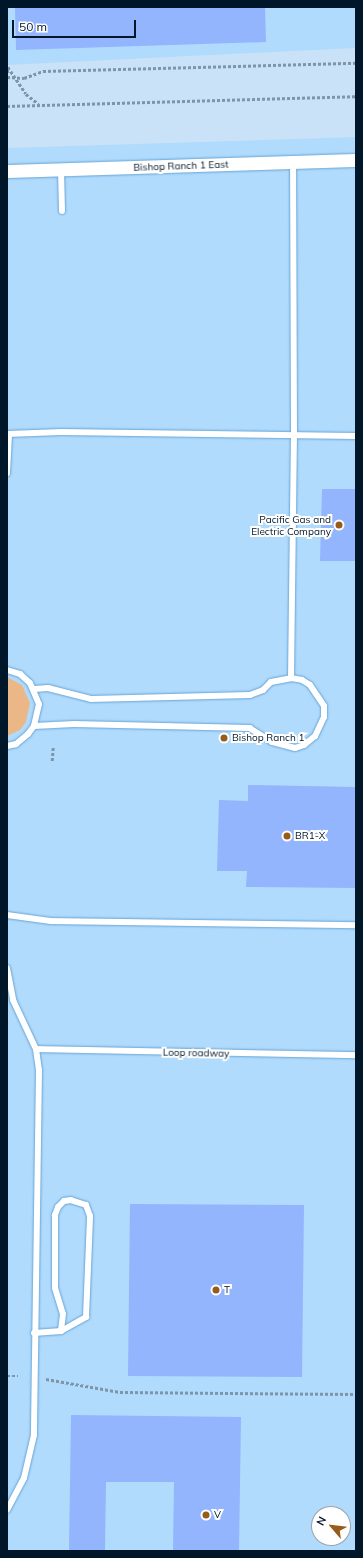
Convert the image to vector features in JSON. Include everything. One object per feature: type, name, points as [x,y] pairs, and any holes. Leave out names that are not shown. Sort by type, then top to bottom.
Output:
[{"type":"street","name":"Bishop Ranch 1 East","points":[[7,171],[356,160]]},
{"type":"lane","points":[[291,678],[294,435],[293,162]]},
{"type":"lane","points":[[61,170],[62,211]]},
{"type":"lane","points":[[7,473],[8,434],[61,432],[356,436]]},
{"type":"lane","points":[[7,670],[20,674],[34,689],[39,704],[34,726],[16,744],[7,746]]},
{"type":"lane","points":[[34,689],[48,688],[91,699],[250,695],[263,690],[271,682],[291,678],[302,680],[310,685],[324,706],[324,717],[315,736],[304,745],[295,748],[272,742],[250,728],[74,724],[34,726]]},
{"type":"lane","points":[[7,915],[51,921],[356,925]]},
{"type":"lane","points":[[7,968],[13,1000],[36,1049],[39,1070],[34,1333],[34,1435],[24,1478],[7,1510]]},
{"type":"lane","name":"Loop roadway","points":[[36,1049],[356,1055]]},
{"type":"lane","points":[[34,1333],[61,1331],[86,1317],[88,1302],[90,1216],[86,1205],[71,1200],[61,1204],[55,1216],[55,1288],[63,1314],[61,1331]]},
{"type":"path","points":[[7,77],[13,76],[24,78],[42,71],[356,63]]},
{"type":"path","points":[[7,73],[8,67],[26,94],[39,105]]},
{"type":"path","points":[[7,106],[356,96]]},
{"type":"path","points":[[52,761],[53,747]]},
{"type":"path","points":[[7,1376],[18,1376]]},
{"type":"path","points":[[44,1378],[120,1392],[356,1394]]},
{"type":"shaded area","points":[[7,7],[356,7],[356,48],[7,65]]},
{"type":"shaded area","name":"Bishop Ranch 1","points":[[356,137],[356,1551],[7,1551],[7,148]]},
{"type":"shaded area","points":[[7,677],[22,685],[30,703],[26,722],[20,730],[7,736]]},
{"type":"building","points":[[15,7],[265,7],[266,42],[16,50]]},
{"type":"building","name":"Pacific Gas and Electric Company","points":[[322,489],[356,489],[356,561],[320,561]]},
{"type":"building","name":"BR1-X","points":[[248,785],[356,787],[356,888],[246,887],[247,871],[217,871],[219,800],[248,801]]},
{"type":"building","name":"T","points":[[130,1204],[304,1205],[302,1377],[128,1376]]},
{"type":"building","name":"V","points":[[71,1415],[241,1417],[239,1551],[173,1551],[174,1482],[106,1482],[105,1551],[69,1551]]},
{"type":"place","name":"Pacific Gas and Electric Company","points":[[339,525]]},
{"type":"place","name":"Bishop Ranch 1","points":[[224,738]]},
{"type":"place","name":"BR1-X","points":[[287,836]]},
{"type":"place","name":"T","points":[[216,1290]]},
{"type":"place","name":"V","points":[[206,1515]]}]
